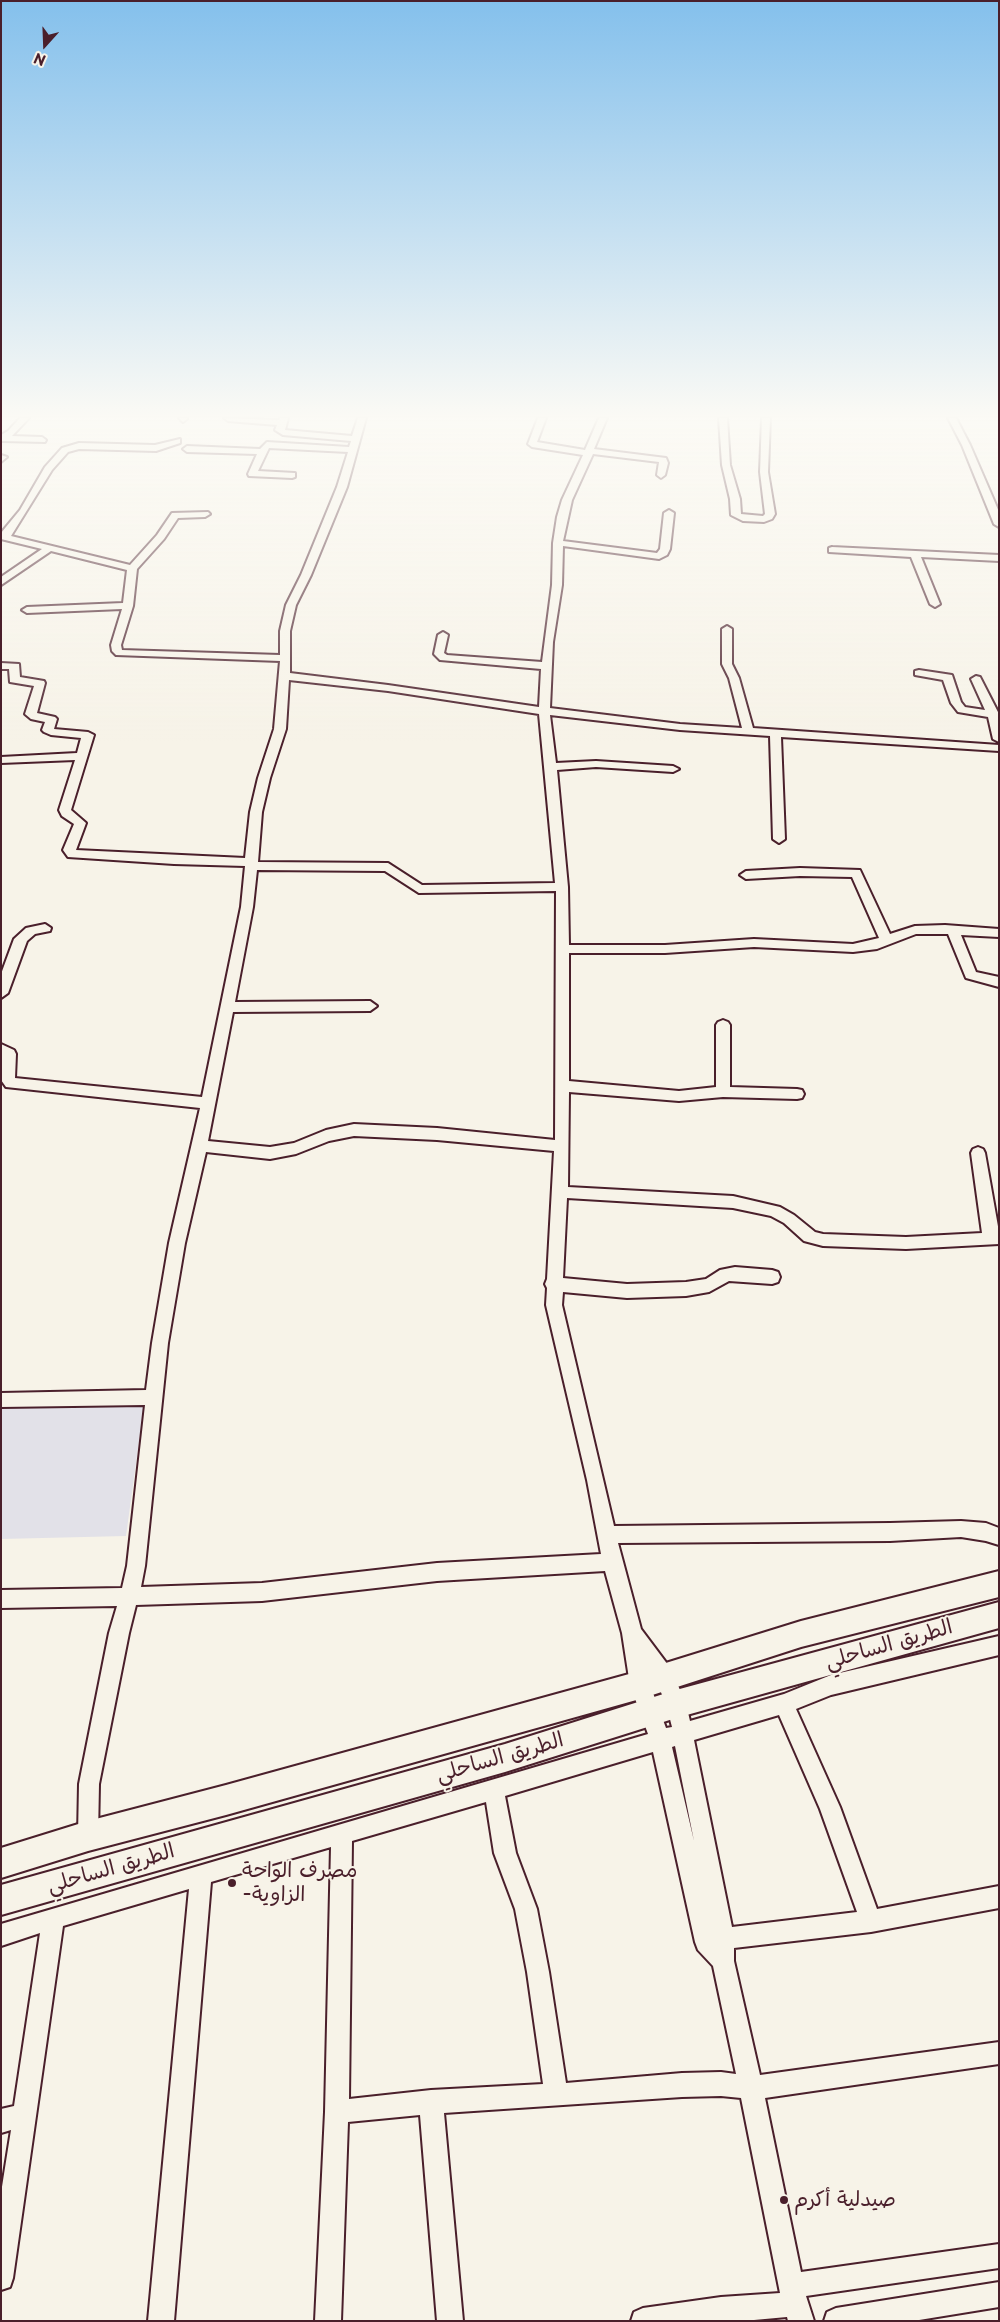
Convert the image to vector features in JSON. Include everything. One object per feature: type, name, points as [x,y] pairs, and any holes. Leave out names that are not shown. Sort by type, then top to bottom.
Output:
[{"type":"highway","name":"الطريق الساحلي","points":[[1,1863],[88,1836],[226,1800],[652,1680],[801,1634],[999,1584]]},
{"type":"highway","name":"الطريق الساحلي","points":[[1,1900],[505,1758],[662,1719],[999,1615]]},
{"type":"street","points":[[167,526],[132,568],[129,581],[128,606],[116,645],[117,651],[120,653],[284,658]]},
{"type":"street","points":[[88,1836],[89,1784],[97,1739],[119,1633],[136,1566],[160,1343],[177,1243],[200,1146],[247,907],[256,812],[264,778],[280,729],[285,631],[290,605],[306,575],[326,526]]},
{"type":"street","points":[[561,526],[558,543],[544,711],[562,887],[562,1146],[553,1284],[554,1305],[596,1480],[612,1562],[632,1634],[652,1680],[752,2088],[796,2303]]},
{"type":"street","points":[[558,543],[659,556],[664,553],[667,526]]},
{"type":"street","points":[[3,536],[48,549],[132,568]]},
{"type":"street","points":[[1,582],[48,549]]},
{"type":"street","points":[[832,550],[999,558]]},
{"type":"street","points":[[914,553],[934,604]]},
{"type":"street","points":[[27,610],[128,606]]},
{"type":"street","points":[[727,630],[727,664],[734,678],[748,731]]},
{"type":"street","points":[[443,635],[439,654],[444,658],[547,666]]},
{"type":"street","points":[[1,666],[15,666],[14,680],[40,683],[31,714],[35,717],[51,719],[48,730],[51,732],[88,735],[65,810],[66,813],[80,823],[70,850],[72,854],[252,864],[388,867],[419,889],[562,887]]},
{"type":"street","points":[[919,673],[948,677],[956,703],[962,710],[993,714]]},
{"type":"street","points":[[284,676],[388,688],[544,711],[680,727],[999,748]]},
{"type":"street","points":[[976,679],[993,714],[999,739]]},
{"type":"street","points":[[775,732],[779,839]]},
{"type":"street","points":[[1,760],[81,756]]},
{"type":"street","points":[[549,767],[596,764],[673,769]]},
{"type":"street","points":[[746,875],[800,872],[856,873],[887,940]]},
{"type":"street","points":[[1,993],[20,939],[31,931],[45,928]]},
{"type":"street","points":[[562,949],[665,949],[754,943],[854,948],[872,946],[915,930],[999,933]]},
{"type":"street","points":[[953,930],[971,975],[999,982]]},
{"type":"street","points":[[226,1007],[370,1006]]},
{"type":"street","points":[[723,1025],[723,1092]]},
{"type":"street","points":[[1,1049],[9,1054],[7,1078],[11,1083],[208,1103]]},
{"type":"street","points":[[562,1086],[679,1096],[723,1092],[797,1094]]},
{"type":"street","points":[[200,1146],[270,1153],[296,1148],[326,1136],[354,1130],[437,1134],[562,1146]]},
{"type":"street","points":[[559,1192],[733,1202],[759,1206],[775,1211],[789,1219],[810,1237],[823,1240],[906,1242],[995,1238],[978,1153]]},
{"type":"street","points":[[553,1284],[620,1290],[666,1289],[709,1285],[726,1275],[734,1274],[772,1277]]},
{"type":"street","points":[[1,1400],[155,1397]]},
{"type":"street","points":[[607,1536],[890,1532],[961,1528],[986,1532],[999,1537]]},
{"type":"street","points":[[1,1599],[130,1595],[208,1595],[262,1592],[436,1572],[612,1562]]},
{"type":"street","points":[[662,1719],[683,1733],[784,1704],[831,1685],[999,1645]]},
{"type":"street","points":[[652,1680],[662,1719],[683,1733],[717,1947]]},
{"type":"street","points":[[784,1704],[830,1807],[871,1921]]},
{"type":"street","points":[[1,1935],[53,1918],[494,1789],[662,1719]]},
{"type":"street","points":[[494,1789],[505,1853],[526,1909],[538,1972],[556,2096]]},
{"type":"street","points":[[328,2321],[337,2112],[342,1835]]},
{"type":"street","points":[[161,2321],[201,1876]]},
{"type":"street","points":[[717,1947],[999,1897]]},
{"type":"street","points":[[1,2278],[53,1918]]},
{"type":"street","points":[[337,2112],[431,2102],[556,2096],[692,2085],[721,2084],[752,2088],[999,2053]]},
{"type":"street","points":[[431,2102],[450,2321]]},
{"type":"street","points":[[1,2121],[24,2115]]},
{"type":"street","points":[[643,2321],[721,2310],[796,2303],[999,2256]]},
{"type":"street","points":[[836,2321],[999,2294]]},
{"type":"shaded area","points":[[144,1405],[126,1536],[1,1539],[1,1407]]},
{"type":"place","name":"مصرف الواحة -الزاوية","points":[[232,1883]]},
{"type":"place","name":"صيدلية أكرم","points":[[784,2200]]}]
